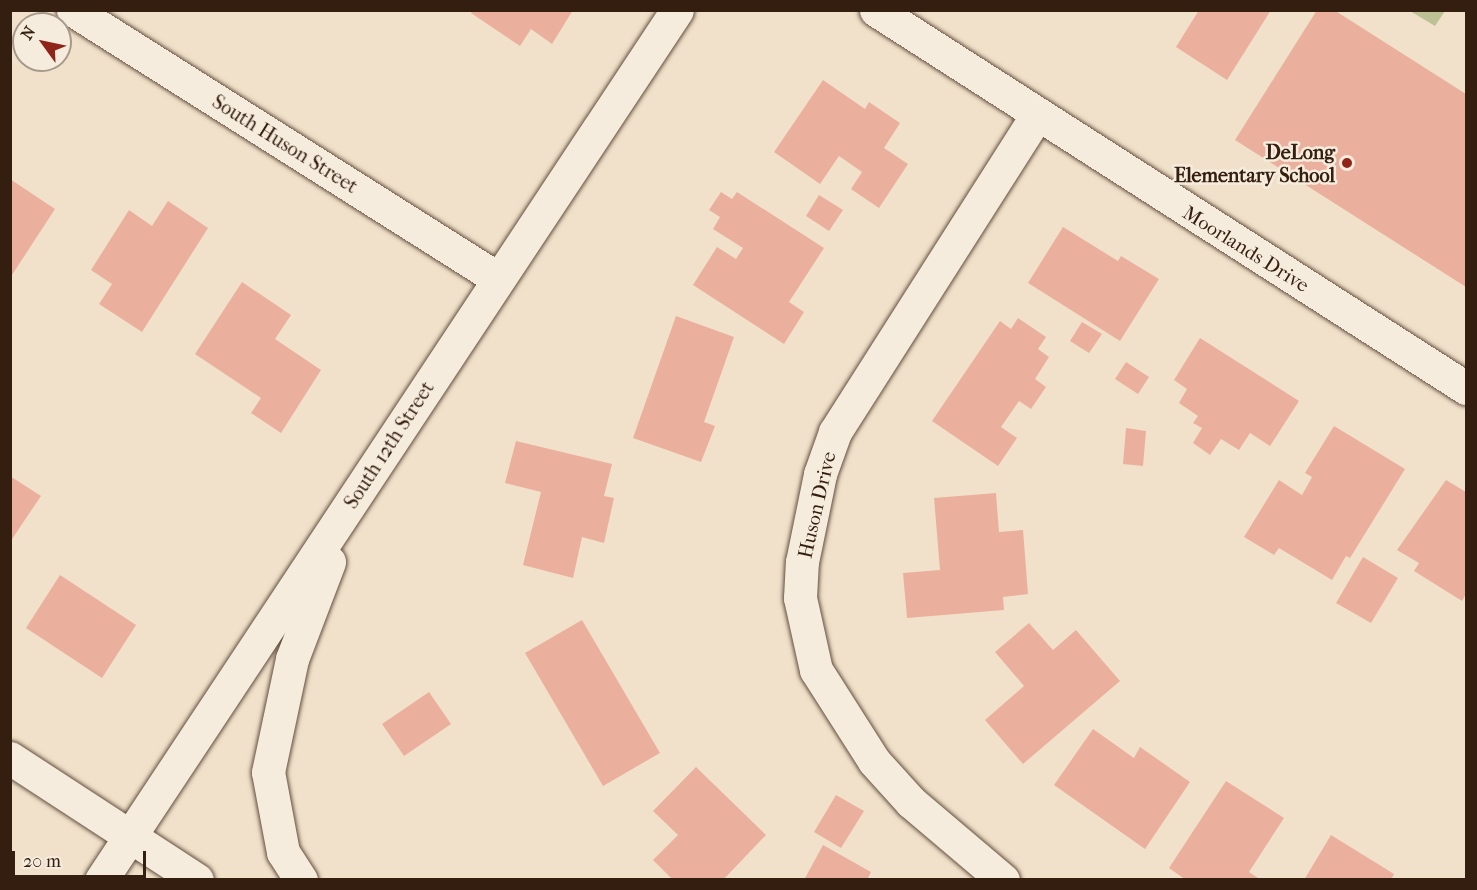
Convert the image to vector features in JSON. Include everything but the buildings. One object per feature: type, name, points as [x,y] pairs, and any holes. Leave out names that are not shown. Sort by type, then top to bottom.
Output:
[{"type":"street","name":"South Huson Street","points":[[73,10],[497,278]]},
{"type":"street","name":"South 12th Street","points":[[101,879],[351,504],[497,278],[677,10]]},
{"type":"street","name":"Moorlands Drive","points":[[876,10],[1467,388]]},
{"type":"street","name":"Huson Drive","points":[[1003,879],[911,802],[874,761],[816,670],[800,598],[802,562],[820,474],[835,432],[1037,115]]},
{"type":"street","points":[[301,879],[283,852],[268,772],[292,659],[351,504]]},
{"type":"street","points":[[10,758],[131,834],[197,879]]},
{"type":"green space","points":[[1445,10],[1435,26],[1410,11]]},
{"type":"place","name":"DeLong Elementary School","points":[[1347,163]]}]
